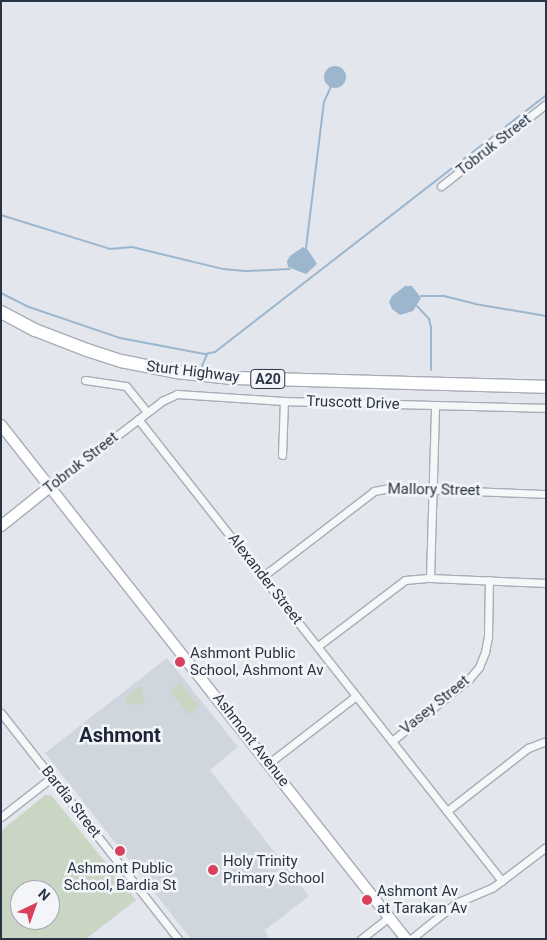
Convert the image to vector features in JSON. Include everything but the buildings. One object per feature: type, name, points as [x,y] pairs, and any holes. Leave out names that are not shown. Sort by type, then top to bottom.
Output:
[{"type":"highway","name":"Sturt Highway","points":[[1,312],[36,330],[87,350],[121,361],[176,372],[232,378],[546,387]]},
{"type":"street","name":"Tobruk Street","points":[[441,186],[546,104]]},
{"type":"street","points":[[85,380],[126,386],[147,412]]},
{"type":"street","name":"Truscott Drive","points":[[162,401],[177,394],[284,400],[546,408]]},
{"type":"street","points":[[282,455],[284,400]]},
{"type":"street","name":"Tobruk Street","points":[[1,526],[162,401]]},
{"type":"street","points":[[430,578],[436,405]]},
{"type":"street","name":"Alexander Street","points":[[138,419],[502,881]]},
{"type":"street","name":"Ashmont Avenue","points":[[1,426],[51,486],[406,939]]},
{"type":"street","name":"Mallory Street","points":[[262,577],[374,490],[390,488],[546,494]]},
{"type":"street","points":[[318,646],[400,582],[411,579],[430,578],[546,583]]},
{"type":"street","name":"Vasey Street","points":[[392,741],[469,679],[479,667],[488,637],[489,580]]},
{"type":"street","points":[[269,763],[356,696]]},
{"type":"street","name":"Bardia Street","points":[[1,713],[178,939]]},
{"type":"street","points":[[447,811],[528,748],[546,741]]},
{"type":"street","points":[[1,817],[52,777]]},
{"type":"street","points":[[411,939],[456,903],[492,888],[546,847]]},
{"type":"street","points":[[361,939],[389,916]]},
{"type":"shaded area","points":[[167,658],[238,747],[210,770],[309,896],[265,930],[269,939],[191,939],[45,753]]},
{"type":"green space","points":[[180,682],[199,707],[189,715],[169,690]]},
{"type":"green space","points":[[139,686],[143,690],[142,695],[145,702],[136,705],[128,703],[124,698]]},
{"type":"green space","points":[[45,795],[51,795],[136,900],[86,939],[1,939],[1,831]]},
{"type":"water","points":[[335,66],[343,69],[346,77],[343,85],[335,88],[327,85],[324,77],[327,69]]},
{"type":"water","points":[[303,247],[308,250],[317,264],[306,274],[288,267],[287,261],[290,256]]},
{"type":"water","points":[[405,286],[412,286],[421,298],[413,311],[400,315],[392,309],[389,302],[392,296]]},
{"type":"waterway","points":[[306,248],[324,102],[331,86]]},
{"type":"waterway","points":[[1,293],[26,306],[120,338],[205,354],[215,352],[546,95]]},
{"type":"waterway","points":[[1,215],[110,249],[132,247],[223,269],[248,271],[290,269]]},
{"type":"waterway","points":[[421,296],[444,296],[475,304],[546,316]]},
{"type":"waterway","points":[[417,306],[429,319],[431,328],[431,370]]},
{"type":"waterway","points":[[202,366],[207,354]]},
{"type":"place","name":"Ashmont Public School, Ashmont Av","points":[[180,662]]},
{"type":"place","name":"Ashmont Public School, Bardia St","points":[[120,851]]},
{"type":"place","name":"Holy Trinity Primary School","points":[[213,870]]},
{"type":"place","name":"Ashmont Av at Tarakan Av","points":[[367,900]]},
{"type":"district","name":"Ashmont","points":[[120,735]]}]
